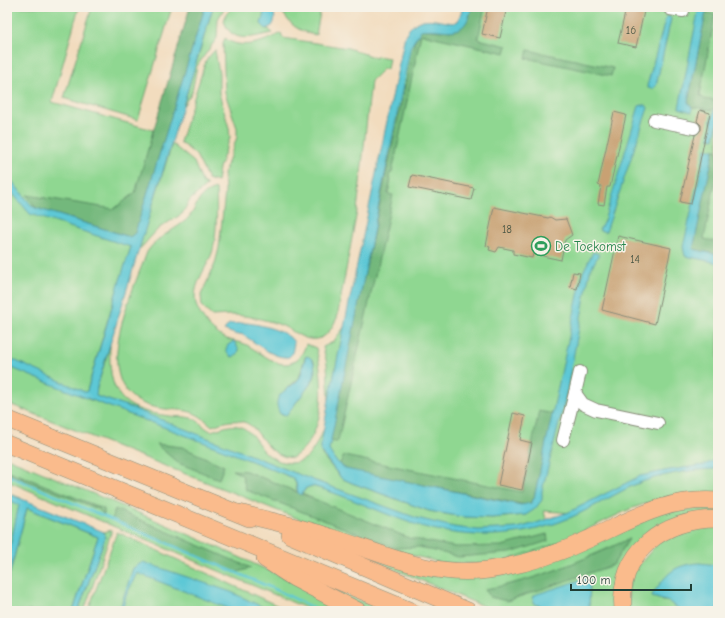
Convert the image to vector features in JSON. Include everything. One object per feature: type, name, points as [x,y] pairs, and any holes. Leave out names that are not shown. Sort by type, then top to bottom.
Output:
[{"type":"highway","points":[[7,419],[239,513],[468,611]]},
{"type":"highway","points":[[7,444],[411,611]]},
{"type":"highway","points":[[239,513],[329,536],[420,567],[461,571],[487,570],[540,558],[589,540],[638,515],[670,504],[696,500],[718,501]]},
{"type":"highway","points":[[622,611],[622,592],[629,569],[635,557],[650,540],[664,530],[677,525],[701,520],[718,519]]},
{"type":"highway","points":[[234,537],[294,578],[358,611]]},
{"type":"lane","points":[[670,9],[683,11]]},
{"type":"lane","points":[[654,120],[694,128]]},
{"type":"lane","points":[[563,440],[580,372]]},
{"type":"lane","points":[[575,393],[583,404],[596,410],[658,423]]},
{"type":"green space","name":"De Toekomst","points":[[7,7],[79,7],[52,102],[153,130],[130,226],[131,247],[85,398],[93,401],[110,345],[111,376],[115,387],[120,396],[128,404],[139,409],[152,413],[194,419],[211,431],[224,427],[238,426],[247,430],[263,450],[271,457],[290,463],[302,460],[308,456],[324,429],[321,444],[322,455],[341,478],[352,483],[429,511],[463,517],[492,518],[526,515],[347,475],[326,457],[406,48],[420,26],[454,29],[469,7],[718,7],[718,496],[679,495],[656,500],[630,509],[565,540],[515,560],[493,564],[442,563],[349,539],[7,403]],"holes":[[[295,479],[313,480],[322,483],[318,488],[312,486],[306,488],[302,494],[297,492]],[[545,511],[572,513],[547,524]]]},
{"type":"green space","points":[[92,7],[172,7],[138,120],[64,98]]},
{"type":"green space","points":[[190,7],[205,7],[135,234],[130,237],[36,208],[27,195],[114,209],[135,193]]},
{"type":"green space","points":[[213,7],[225,7],[218,19],[217,38],[197,66],[192,92],[183,106]]},
{"type":"green space","points":[[233,7],[265,9],[261,24],[272,33],[244,38],[232,34],[224,21],[226,14]]},
{"type":"green space","points":[[280,7],[321,7],[316,35],[298,29],[294,26],[286,18]]},
{"type":"green space","points":[[472,7],[485,7],[478,39],[507,46],[505,53],[421,34],[392,173],[390,173],[389,178],[391,179],[388,194],[393,195],[338,441],[329,441],[416,34],[421,29],[442,31],[470,14]]},
{"type":"green space","points":[[706,12],[715,15],[700,95],[704,99],[717,101],[716,107],[712,110],[692,107],[688,102]]},
{"type":"green space","points":[[281,33],[283,38],[348,48],[376,58],[377,56],[389,58],[387,69],[383,69],[371,81],[357,211],[337,318],[327,334],[317,339],[302,337],[283,326],[254,318],[236,315],[212,316],[202,307],[201,295],[215,264],[219,248],[225,192],[224,173],[237,137],[237,128],[225,93],[223,43],[225,38],[238,44],[253,44]]},
{"type":"green space","points":[[215,50],[219,73],[219,93],[229,128],[230,138],[219,168],[217,182],[208,179],[196,155],[180,142],[206,60]]},
{"type":"green space","points":[[528,50],[613,68],[611,76],[526,58]]},
{"type":"green space","points":[[172,144],[194,162],[202,182],[207,185],[190,200],[182,214],[159,228],[138,251]]},
{"type":"green space","points":[[714,150],[718,150],[718,168],[704,239],[718,242],[718,255],[693,249]]},
{"type":"green space","points":[[216,189],[217,204],[214,243],[211,256],[198,283],[195,297],[197,308],[204,320],[214,331],[223,337],[245,344],[269,359],[283,364],[295,361],[303,352],[306,344],[316,348],[322,393],[317,423],[312,437],[303,449],[292,458],[279,454],[270,448],[251,426],[242,421],[230,421],[212,426],[197,415],[184,410],[153,407],[132,397],[121,382],[117,362],[118,339],[124,315],[147,252],[155,242],[185,221],[193,212],[200,199]],"holes":[[[305,357],[314,361],[315,376],[287,415],[282,393],[299,378]]]},
{"type":"green space","points":[[345,326],[329,399],[327,364],[323,347],[333,342]]},
{"type":"green space","points":[[539,411],[553,414],[534,498],[527,505],[360,473],[346,469],[339,465],[344,456],[522,492]]},
{"type":"green space","points":[[156,444],[182,447],[224,466],[219,479],[178,463]]},
{"type":"green space","points":[[7,458],[182,532],[268,570],[354,611],[313,611],[7,481]]},
{"type":"green space","points":[[7,470],[104,509],[104,515],[98,509],[7,473]]},
{"type":"green space","points":[[232,470],[246,471],[409,538],[455,547],[502,546],[547,534],[548,541],[510,553],[459,557],[419,547],[395,548],[246,490],[242,475]]},
{"type":"green space","points":[[7,493],[21,498],[7,559]]},
{"type":"green space","points":[[718,507],[718,516],[649,535],[619,611],[589,611],[590,577],[534,596],[535,604],[553,611],[495,611],[336,545],[460,575],[654,512]]},
{"type":"green space","points":[[27,508],[98,537],[73,611],[7,611],[7,584]]},
{"type":"green space","points":[[115,509],[251,568],[235,573],[112,520]]},
{"type":"green space","points":[[718,525],[718,565],[714,564],[662,601],[669,601],[682,611],[629,611],[628,589],[634,571],[661,539],[685,529]]},
{"type":"green space","points":[[112,530],[84,611],[78,611],[105,538],[104,532]]},
{"type":"green space","points":[[117,532],[289,611],[88,611]]},
{"type":"green space","points":[[629,539],[613,565],[507,601],[490,597],[485,589],[522,581],[541,575],[576,562]]},
{"type":"green space","points":[[306,578],[384,611],[370,611]]},
{"type":"water","points":[[205,7],[213,7],[97,387],[96,396],[127,406],[313,480],[417,518],[454,527],[478,530],[517,528],[569,512],[640,476],[704,465],[713,461],[718,462],[718,469],[674,473],[641,482],[572,517],[535,530],[501,535],[450,532],[417,525],[312,486],[306,488],[301,495],[298,493],[296,483],[293,478],[42,381],[7,366],[7,357],[85,392],[87,391],[131,247],[30,214],[7,187],[7,175],[33,207],[130,237],[135,233]]},
{"type":"water","points":[[463,7],[472,7],[469,18],[459,29],[446,31],[421,30],[411,46],[329,450],[335,460],[346,469],[521,505],[531,503],[534,498],[583,272],[593,252],[599,254],[590,271],[565,400],[542,491],[542,500],[535,509],[526,515],[492,518],[463,517],[429,511],[341,478],[321,452],[329,399],[405,35],[415,23],[420,21],[432,20],[453,23],[458,21]]},
{"type":"water","points":[[699,7],[707,7],[688,102],[692,107],[692,112],[679,108]]},
{"type":"water","points":[[272,8],[275,19],[272,26],[266,29],[261,24],[265,9]]},
{"type":"water","points":[[669,16],[671,19],[656,86],[652,89],[648,88],[647,86],[666,17]]},
{"type":"water","points":[[718,99],[718,120],[714,139],[709,138],[712,126],[711,120]]},
{"type":"water","points":[[646,105],[648,108],[606,232],[599,230],[604,221],[639,106]]},
{"type":"water","points":[[706,148],[714,150],[693,249],[718,255],[718,263],[685,256],[683,247]]},
{"type":"water","points":[[246,323],[273,329],[286,335],[294,343],[292,354],[289,357],[276,355],[241,334],[237,335],[224,330],[229,324]]},
{"type":"water","points":[[234,341],[239,350],[237,355],[232,357],[228,354],[226,349],[228,345]]},
{"type":"water","points":[[306,356],[313,361],[315,367],[313,380],[287,415],[280,414],[277,407],[279,396],[300,377]]},
{"type":"water","points":[[7,493],[104,532],[105,538],[78,611],[73,611],[98,537],[27,508],[7,584],[7,560],[19,505],[7,499]]},
{"type":"water","points":[[143,562],[231,592],[271,611],[235,611],[137,573],[126,596],[122,611],[119,611],[133,568]]},
{"type":"water","points":[[699,563],[718,565],[718,611],[682,611],[669,602],[652,597],[666,576],[676,568]]},
{"type":"water","points":[[590,577],[589,611],[553,611],[535,604],[532,597],[537,594]]},
{"type":"building","points":[[488,7],[507,7],[500,38],[482,34]]},
{"type":"building","points":[[621,7],[645,7],[636,47],[618,43],[625,13],[620,12]]},
{"type":"building","points":[[700,110],[710,113],[691,204],[680,202],[695,135],[701,130],[701,125],[697,121]]},
{"type":"building","points":[[614,112],[626,115],[610,187],[607,187],[604,205],[598,204],[601,186],[598,185]]},
{"type":"building","points":[[412,175],[474,188],[471,200],[409,187]]},
{"type":"building","points":[[494,207],[548,218],[550,217],[555,220],[566,219],[572,235],[565,240],[561,260],[533,254],[532,258],[513,254],[513,250],[499,247],[496,252],[489,250],[490,247],[486,246]]},
{"type":"building","points":[[618,236],[671,248],[655,324],[602,310]]},
{"type":"building","points":[[573,272],[580,273],[577,289],[570,287]]},
{"type":"building","points":[[513,413],[525,416],[520,440],[532,443],[522,490],[498,485]]},
{"type":"waterway","points":[[7,475],[279,591],[320,611]]},
{"type":"place","name":"De Toekomst","points":[[541,246]]}]
